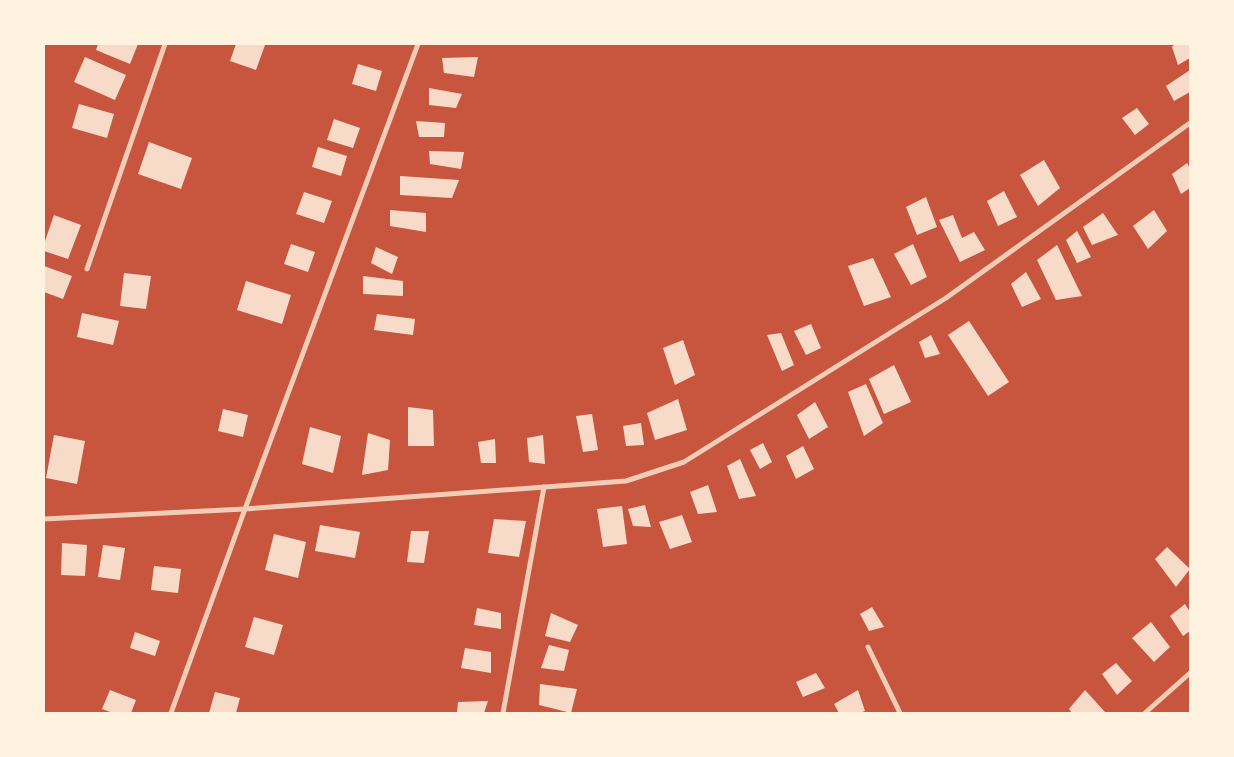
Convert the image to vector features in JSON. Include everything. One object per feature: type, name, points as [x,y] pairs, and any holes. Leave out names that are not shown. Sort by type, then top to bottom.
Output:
[{"type":"street","points":[[87,269],[165,44]]},
{"type":"street","points":[[171,713],[418,44]]},
{"type":"street","points":[[44,519],[245,509],[626,481],[684,462],[946,298],[1190,123]]},
{"type":"street","points":[[503,713],[544,487]]},
{"type":"street","points":[[868,647],[900,713]]},
{"type":"street","points":[[1144,713],[1190,673]]},
{"type":"building","points":[[98,44],[138,44],[130,64],[96,50]]},
{"type":"building","points":[[236,44],[265,45],[256,70],[230,61]]},
{"type":"building","points":[[1175,44],[1190,44],[1190,58],[1178,65],[1172,47]]},
{"type":"building","points":[[85,57],[126,75],[115,100],[74,82]]},
{"type":"building","points":[[478,57],[474,77],[444,73],[442,58]]},
{"type":"building","points":[[358,64],[382,71],[376,91],[352,84]]},
{"type":"building","points":[[1190,70],[1190,92],[1174,101],[1166,86]]},
{"type":"building","points":[[429,88],[462,94],[456,108],[429,105]]},
{"type":"building","points":[[79,104],[114,114],[107,138],[72,128]]},
{"type":"building","points":[[1137,108],[1149,124],[1135,135],[1122,118]]},
{"type":"building","points":[[334,119],[360,128],[353,148],[327,140]]},
{"type":"building","points":[[416,121],[445,123],[444,137],[419,137]]},
{"type":"building","points":[[149,142],[192,158],[181,189],[138,174]]},
{"type":"building","points":[[318,147],[347,156],[341,176],[312,167]]},
{"type":"building","points":[[429,151],[464,152],[461,169],[430,164]]},
{"type":"building","points":[[1044,160],[1060,188],[1038,206],[1020,175]]},
{"type":"building","points":[[1187,163],[1190,168],[1190,188],[1181,194],[1172,174]]},
{"type":"building","points":[[400,176],[459,180],[452,198],[400,195]]},
{"type":"building","points":[[1004,191],[1017,217],[998,226],[987,201]]},
{"type":"building","points":[[304,192],[332,201],[324,223],[296,214]]},
{"type":"building","points":[[926,197],[937,227],[917,235],[906,207]]},
{"type":"building","points":[[390,210],[426,213],[426,232],[390,226]]},
{"type":"building","points":[[1154,210],[1167,231],[1148,249],[1133,226]]},
{"type":"building","points":[[1103,213],[1118,235],[1092,245],[1083,227]]},
{"type":"building","points":[[54,215],[81,225],[68,259],[44,251],[44,244]]},
{"type":"building","points":[[953,215],[962,238],[974,232],[985,250],[960,262],[939,220]]},
{"type":"building","points":[[1077,231],[1091,257],[1077,263],[1066,240]]},
{"type":"building","points":[[291,244],[315,252],[308,272],[284,264]]},
{"type":"building","points":[[913,244],[927,277],[911,285],[894,254]]},
{"type":"building","points":[[1057,245],[1082,296],[1056,300],[1037,260]]},
{"type":"building","points":[[376,247],[398,257],[392,274],[371,263]]},
{"type":"building","points":[[873,258],[891,297],[864,306],[848,266]]},
{"type":"building","points":[[44,266],[72,276],[63,299],[44,292]]},
{"type":"building","points":[[1026,272],[1041,299],[1022,307],[1011,284]]},
{"type":"building","points":[[124,273],[151,276],[146,309],[120,306]]},
{"type":"building","points":[[363,276],[403,281],[403,296],[363,294]]},
{"type":"building","points":[[246,281],[291,295],[282,324],[237,310]]},
{"type":"building","points":[[82,313],[119,321],[113,345],[77,337]]},
{"type":"building","points":[[377,314],[415,319],[413,335],[374,330]]},
{"type":"building","points":[[969,321],[1009,382],[988,396],[948,335]]},
{"type":"building","points":[[811,324],[821,348],[806,355],[794,331]]},
{"type":"building","points":[[781,333],[794,365],[782,371],[767,335]]},
{"type":"building","points":[[931,335],[940,354],[925,358],[919,342]]},
{"type":"building","points":[[683,340],[695,375],[675,385],[663,348]]},
{"type":"building","points":[[894,365],[911,402],[884,414],[869,379]]},
{"type":"building","points":[[866,384],[883,423],[864,436],[848,392]]},
{"type":"building","points":[[678,399],[687,430],[655,440],[647,413]]},
{"type":"building","points":[[815,402],[828,427],[809,439],[797,415]]},
{"type":"building","points":[[408,407],[433,410],[434,446],[408,446]]},
{"type":"building","points":[[223,409],[248,415],[243,437],[218,431]]},
{"type":"building","points":[[592,414],[598,450],[583,452],[576,416]]},
{"type":"building","points":[[641,423],[644,445],[626,446],[623,426]]},
{"type":"building","points":[[310,427],[341,436],[333,473],[302,464]]},
{"type":"building","points":[[368,433],[390,440],[388,470],[362,475]]},
{"type":"building","points":[[54,435],[85,441],[77,484],[46,478]]},
{"type":"building","points":[[543,435],[545,464],[529,462],[527,438]]},
{"type":"building","points":[[495,439],[496,463],[481,463],[478,442]]},
{"type":"building","points":[[763,443],[772,462],[760,469],[750,450]]},
{"type":"building","points":[[803,446],[814,469],[796,479],[786,456]]},
{"type":"building","points":[[740,459],[756,496],[739,499],[727,466]]},
{"type":"building","points":[[708,485],[717,512],[698,514],[690,492]]},
{"type":"building","points":[[645,505],[651,527],[633,526],[628,509]]},
{"type":"building","points":[[622,506],[627,544],[603,547],[597,509]]},
{"type":"building","points":[[682,515],[692,542],[670,549],[659,522]]},
{"type":"building","points":[[494,519],[526,521],[519,557],[488,553]]},
{"type":"building","points":[[320,525],[360,532],[355,558],[315,551]]},
{"type":"building","points":[[411,531],[429,531],[424,563],[407,562]]},
{"type":"building","points":[[274,534],[306,542],[298,578],[265,570]]},
{"type":"building","points":[[62,543],[87,545],[85,576],[61,575]]},
{"type":"building","points":[[103,545],[125,548],[120,580],[98,577]]},
{"type":"building","points":[[1167,547],[1190,569],[1176,587],[1155,559]]},
{"type":"building","points":[[154,566],[181,569],[178,593],[151,590]]},
{"type":"building","points":[[1185,604],[1190,612],[1190,631],[1183,636],[1170,616]]},
{"type":"building","points":[[872,607],[884,627],[869,631],[860,614]]},
{"type":"building","points":[[477,608],[501,613],[501,629],[474,625]]},
{"type":"building","points":[[551,613],[578,625],[570,642],[545,636]]},
{"type":"building","points":[[254,617],[283,625],[274,655],[245,647]]},
{"type":"building","points":[[1151,622],[1170,647],[1154,662],[1132,638]]},
{"type":"building","points":[[135,632],[160,641],[155,656],[130,648]]},
{"type":"building","points":[[549,645],[569,650],[564,671],[541,668]]},
{"type":"building","points":[[465,648],[491,652],[491,673],[461,668]]},
{"type":"building","points":[[1116,663],[1132,681],[1117,695],[1102,674]]},
{"type":"building","points":[[816,673],[825,688],[803,697],[796,682]]},
{"type":"building","points":[[540,684],[577,689],[571,713],[539,705]]},
{"type":"building","points":[[110,690],[136,700],[131,713],[113,713],[102,709]]},
{"type":"building","points":[[858,690],[865,711],[859,713],[839,713],[834,704]]},
{"type":"building","points":[[1085,690],[1105,712],[1072,713],[1069,709]]},
{"type":"building","points":[[215,692],[240,698],[236,713],[209,713]]},
{"type":"building","points":[[488,701],[484,713],[457,713],[458,702]]}]
